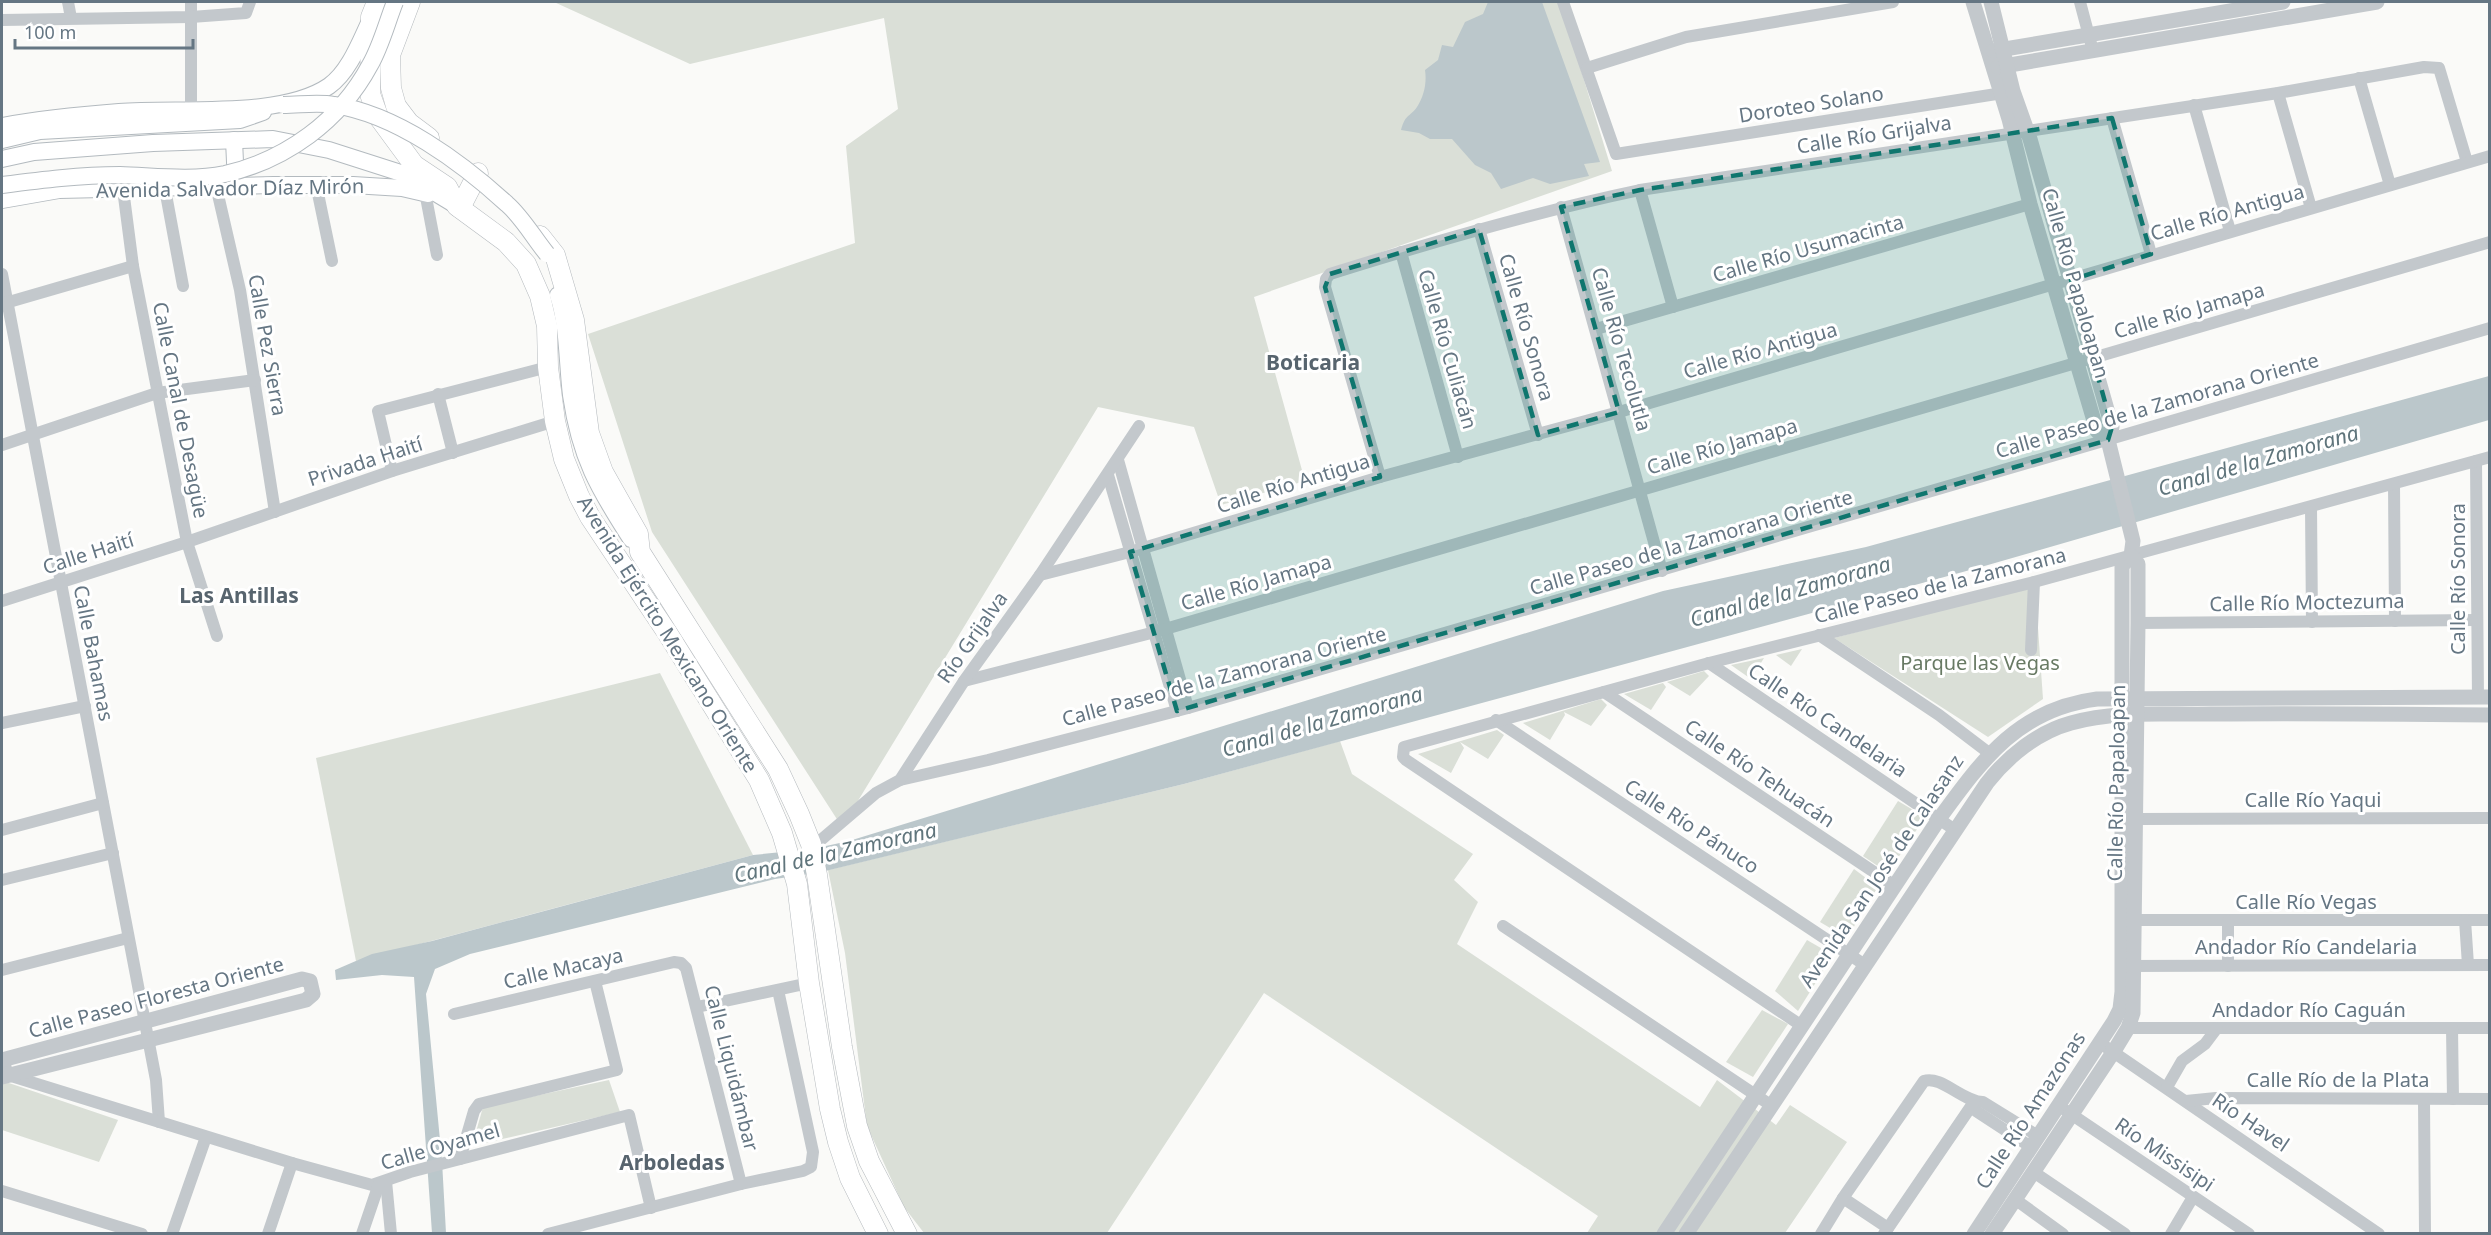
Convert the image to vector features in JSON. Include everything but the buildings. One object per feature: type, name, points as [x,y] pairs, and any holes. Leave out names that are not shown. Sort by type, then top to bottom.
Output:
[{"type":"main road","name":"Avenida Salvador Díaz Mirón","points":[[2,185],[64,177],[172,177],[224,174],[281,153],[307,137],[348,99],[371,64],[395,2]]},
{"type":"main road","points":[[410,2],[390,55],[391,88],[396,106],[410,123],[503,192],[555,255],[574,320],[589,433],[603,472],[638,534],[640,552]]},
{"type":"main road","points":[[2,129],[40,131],[240,120],[310,98],[332,84],[353,57],[374,9]]},
{"type":"main road","name":"Avenida Ejército Mexicano Oriente","points":[[374,9],[370,94],[378,116],[414,165],[447,187],[458,207],[506,242],[526,264],[540,296],[547,326],[548,367],[555,422],[564,459],[590,517],[668,634],[759,780],[782,833],[797,884],[809,983],[837,1142],[850,1178],[878,1233]]},
{"type":"main road","points":[[2,129],[120,112],[332,104],[356,109],[391,123],[417,137],[464,169],[509,205],[547,254],[561,304],[571,393],[582,448],[605,497],[778,769],[811,845],[842,1047],[857,1126],[869,1161],[907,1233]]},
{"type":"main road","points":[[2,159],[34,152],[273,139],[329,150],[404,174],[458,207],[478,172]]},
{"type":"main road","points":[[234,140],[236,185]]},
{"type":"main road","name":"Avenida Salvador Díaz Mirón","points":[[2,200],[59,190],[316,184],[402,188],[424,192],[458,207]]},
{"type":"street","points":[[68,2],[71,18]]},
{"type":"street","points":[[191,2],[191,110]]},
{"type":"street","points":[[1563,2],[1587,68],[1686,37],[1893,2]]},
{"type":"street","points":[[1973,2],[1995,51]]},
{"type":"street","points":[[1991,2],[1995,51],[2013,122]]},
{"type":"street","points":[[2080,2],[2093,51]]},
{"type":"street","points":[[1995,51],[2283,2]]},
{"type":"street","points":[[1999,67],[2326,6],[2377,2]]},
{"type":"street","points":[[2,20],[191,16],[248,7]]},
{"type":"street","points":[[2027,130],[2278,93],[2424,67],[2439,68],[2467,162]]},
{"type":"street","name":"Doroteo Solano","points":[[1587,68],[1616,154],[2008,96]]},
{"type":"street","points":[[2359,78],[2390,185]]},
{"type":"street","points":[[2278,93],[2311,208]]},
{"type":"street","points":[[2194,105],[2230,231]]},
{"type":"street","points":[[2112,118],[2151,255]]},
{"type":"street","name":"Calle Río Papaloapan","points":[[2013,122],[2027,130],[2094,358],[2112,427],[2108,440]]},
{"type":"street","name":"Calle Río Papaloapan","points":[[2013,122],[2030,204],[2097,431],[2108,440],[2119,476],[2131,526],[2132,556],[2138,564],[2137,819],[2129,920],[2127,1017]]},
{"type":"street","name":"Calle Río Grijalva","points":[[1380,477],[1325,287],[1326,279],[1330,274],[1561,207],[1640,190],[2013,122]]},
{"type":"street","name":"Calle Río Antigua","points":[[1040,574],[1130,552],[1380,477],[1619,412],[2490,156]]},
{"type":"street","points":[[316,184],[332,261]]},
{"type":"street","name":"Calle Pez Sierra","points":[[216,186],[240,290],[275,512]]},
{"type":"street","name":"Calle Canal de Desagüe","points":[[123,189],[133,266],[187,542],[218,636]]},
{"type":"street","points":[[165,189],[183,286]]},
{"type":"street","points":[[1640,190],[1673,307]]},
{"type":"street","points":[[424,192],[437,255]]},
{"type":"street","name":"Calle Río Usumacinta","points":[[1596,329],[2030,204]]},
{"type":"street","name":"Calle Río Tecolutla","points":[[1561,207],[1662,571]]},
{"type":"street","name":"Calle Río Sonora","points":[[1479,229],[1538,435]]},
{"type":"street","name":"Calle Río Jamapa","points":[[964,681],[1161,631],[2490,242]]},
{"type":"street","name":"Calle Río Culiacán","points":[[1401,252],[1458,457]]},
{"type":"street","points":[[4,304],[133,266]]},
{"type":"street","name":"Calle Bahamas","points":[[2,274],[4,304],[32,435],[148,1040]]},
{"type":"street","name":"Calle Paseo de la Zamorana Oriente","points":[[900,780],[1182,710],[2490,328]]},
{"type":"street","points":[[392,471],[378,411],[548,367]]},
{"type":"street","points":[[2,445],[157,393],[255,380]]},
{"type":"street","points":[[438,394],[453,453]]},
{"type":"street","name":"Privada Haití","points":[[187,542],[392,471],[555,422]]},
{"type":"street","name":"Río Grijalva","points":[[811,845],[822,839],[869,797],[900,780],[964,681],[1108,475],[1139,426]]},
{"type":"street","name":"Calle Paseo de la Zamorana","points":[[1802,1026],[1406,760],[1402,752],[1404,747],[1709,663],[2132,556],[2490,457]]},
{"type":"street","points":[[1118,460],[1143,548],[1161,631],[1182,710]]},
{"type":"street","name":"Calle Río Sonora","points":[[2476,461],[2476,620],[2484,697]]},
{"type":"street","points":[[1108,475],[1130,552],[1161,631]]},
{"type":"street","points":[[2394,484],[2395,621]]},
{"type":"street","points":[[2311,507],[2312,622]]},
{"type":"street","name":"Calle Haití","points":[[2,602],[187,542]]},
{"type":"street","name":"Calle Río Papaloapan","points":[[2129,920],[2121,715],[2122,566],[2132,556]]},
{"type":"street","points":[[2031,650],[2034,582]]},
{"type":"street","name":"Calle Río Moctezuma","points":[[2138,623],[2476,620]]},
{"type":"street","points":[[1819,635],[1939,715],[1989,753]]},
{"type":"street","name":"Calle Río Candelaria","points":[[1709,663],[1955,830]]},
{"type":"street","name":"Calle Río Tehuacán","points":[[1604,692],[1895,886]]},
{"type":"street","name":"Avenida San José de Calasanz","points":[[1664,1233],[1939,819],[1989,753],[2014,733],[2053,710],[2079,702],[2121,698],[2484,697]]},
{"type":"street","points":[[2,723],[84,704]]},
{"type":"street","name":"Avenida San José de Calasanz","points":[[1686,1233],[1955,830],[1997,771],[2028,744],[2068,723],[2121,715],[2317,713],[2490,715]]},
{"type":"street","name":"Calle Río Pánuco","points":[[1496,720],[1865,964]]},
{"type":"street","points":[[2,830],[103,803]]},
{"type":"street","name":"Calle Río Yaqui","points":[[2137,819],[2490,818]]},
{"type":"street","points":[[2,880],[113,853]]},
{"type":"street","name":"Calle Río Vegas","points":[[2129,920],[2490,920]]},
{"type":"street","points":[[2465,920],[2468,965]]},
{"type":"street","points":[[2228,921],[2228,966]]},
{"type":"street","points":[[1503,926],[1772,1106]]},
{"type":"street","points":[[2,970],[128,939]]},
{"type":"street","name":"Calle Macaya","points":[[453,1014],[674,962],[681,963]]},
{"type":"street","name":"Calle Liquidámbar","points":[[681,963],[686,968],[697,1007],[741,1184]]},
{"type":"street","name":"Andador Río Candelaria","points":[[2128,966],[2490,965]]},
{"type":"street","name":"Calle Paseo Floresta Oriente","points":[[2,1059],[144,1023],[302,979],[310,981],[313,994],[306,1000],[5,1076]]},
{"type":"street","points":[[460,1159],[474,1111],[479,1104],[617,1070],[595,981]]},
{"type":"street","points":[[697,1007],[809,983]]},
{"type":"street","points":[[548,1233],[741,1184],[803,1171],[811,1167],[813,1152],[778,990]]},
{"type":"street","name":"Andador Río Caguán","points":[[2127,1017],[2217,1028],[2490,1028]]},
{"type":"street","name":"Calle Río Amazonas","points":[[1974,1233],[2100,1043],[2127,1017]]},
{"type":"street","name":"Calle Río Amazonas","points":[[1998,1231],[2114,1051],[2127,1017]]},
{"type":"street","points":[[2167,1087],[2181,1061],[2205,1044],[2217,1028]]},
{"type":"street","points":[[2452,1028],[2452,1100]]},
{"type":"street","points":[[148,1040],[156,1080],[159,1122]]},
{"type":"street","name":"Río Havel","points":[[2100,1043],[2379,1233]]},
{"type":"street","points":[[2,1059],[5,1076]]},
{"type":"street","name":"Calle Oyamel","points":[[5,1076],[363,1184],[382,1183],[460,1159],[629,1115],[651,1208]]},
{"type":"street","points":[[1821,1233],[1924,1081],[1933,1080],[1974,1102],[1983,1102],[2035,1142]]},
{"type":"street","name":"Calle Río de la Plata","points":[[2186,1101],[2216,1098],[2490,1099]]},
{"type":"street","points":[[2424,1100],[2426,1233]]},
{"type":"street","points":[[1843,1198],[1886,1231],[1974,1102]]},
{"type":"street","name":"Río Missisipi","points":[[2059,1106],[2249,1233]]},
{"type":"street","points":[[172,1233],[206,1137]]},
{"type":"street","points":[[268,1233],[292,1163]]},
{"type":"street","points":[[2035,1173],[2125,1233]]},
{"type":"street","points":[[362,1233],[382,1183]]},
{"type":"street","points":[[382,1183],[391,1233]]},
{"type":"street","points":[[2,1191],[142,1233]]},
{"type":"street","points":[[2171,1233],[2193,1197]]},
{"type":"street","points":[[2016,1200],[2063,1233]]},
{"type":"highlighted area","points":[[2112,118],[2151,254],[2071,280],[2112,427],[2108,440],[1177,711],[1130,552],[1380,477],[1325,287],[1330,274],[1479,229],[1538,435],[1619,412],[1561,207],[1640,190]]},
{"type":"green space","points":[[554,2],[1560,2],[1612,171],[1254,297],[1305,481],[1221,505],[1194,427],[1098,407],[842,827],[652,532],[588,334],[855,243],[846,146],[898,109],[884,18],[690,64]]},
{"type":"green space","name":"Parque las Vegas","points":[[2035,585],[2043,699],[1988,737],[1834,638]]},
{"type":"green space","points":[[1802,649],[1791,666],[1776,655]]},
{"type":"green space","points":[[1764,658],[1751,679],[1731,665]]},
{"type":"green space","points":[[1704,671],[1709,676],[1690,696],[1667,682]]},
{"type":"green space","points":[[660,673],[753,855],[356,961],[316,758]]},
{"type":"green space","points":[[1663,683],[1666,687],[1651,710],[1624,694]]},
{"type":"green space","points":[[1601,699],[1607,705],[1591,726],[1564,712],[1565,715],[1550,740],[1523,723]]},
{"type":"green space","points":[[1497,730],[1504,735],[1488,759],[1460,742],[1464,748],[1451,773],[1418,754]]},
{"type":"green space","points":[[1340,741],[1352,774],[1473,854],[1454,880],[1478,902],[1457,944],[1700,1107],[1717,1080],[1776,1125],[1790,1105],[1847,1142],[1785,1233],[1587,1233],[1598,1216],[1264,993],[1107,1233],[924,1233],[904,1207],[867,1126],[845,953],[828,870],[1184,784]]},
{"type":"green space","points":[[1898,801],[1925,817],[1888,873],[1863,856]]},
{"type":"green space","points":[[1854,869],[1878,887],[1847,938],[1820,922]]},
{"type":"green space","points":[[1807,940],[1833,955],[1798,1011],[1775,991]]},
{"type":"green space","points":[[1762,1010],[1788,1024],[1753,1077],[1726,1062]]},
{"type":"green space","points":[[609,1080],[620,1112],[472,1146],[483,1107]]},
{"type":"green space","points":[[6,1082],[118,1120],[99,1162],[2,1130],[2,1083]]},
{"type":"water","points":[[1488,2],[1542,2],[1600,162],[1584,164],[1589,176],[1550,184],[1533,178],[1501,189],[1491,173],[1475,165],[1452,139],[1430,139],[1419,133],[1401,130],[1406,118],[1417,107],[1421,98],[1425,85],[1425,70],[1438,60],[1442,45],[1453,47],[1465,22],[1483,14]]},
{"type":"water","name":"Canal de la Zamorana","points":[[2489,376],[2489,420],[1981,567],[1184,784],[817,873],[775,879],[470,954],[435,969],[426,994],[442,1161],[446,1233],[432,1233],[414,977],[382,975],[336,980],[335,970],[372,954],[432,941],[753,855],[812,849],[849,841],[1663,591],[1866,547]]},
{"type":"district","name":"Boticaria","points":[[1313,362]]},
{"type":"district","name":"Las Antillas","points":[[239,595]]},
{"type":"district","name":"Arboledas","points":[[672,1162]]}]
